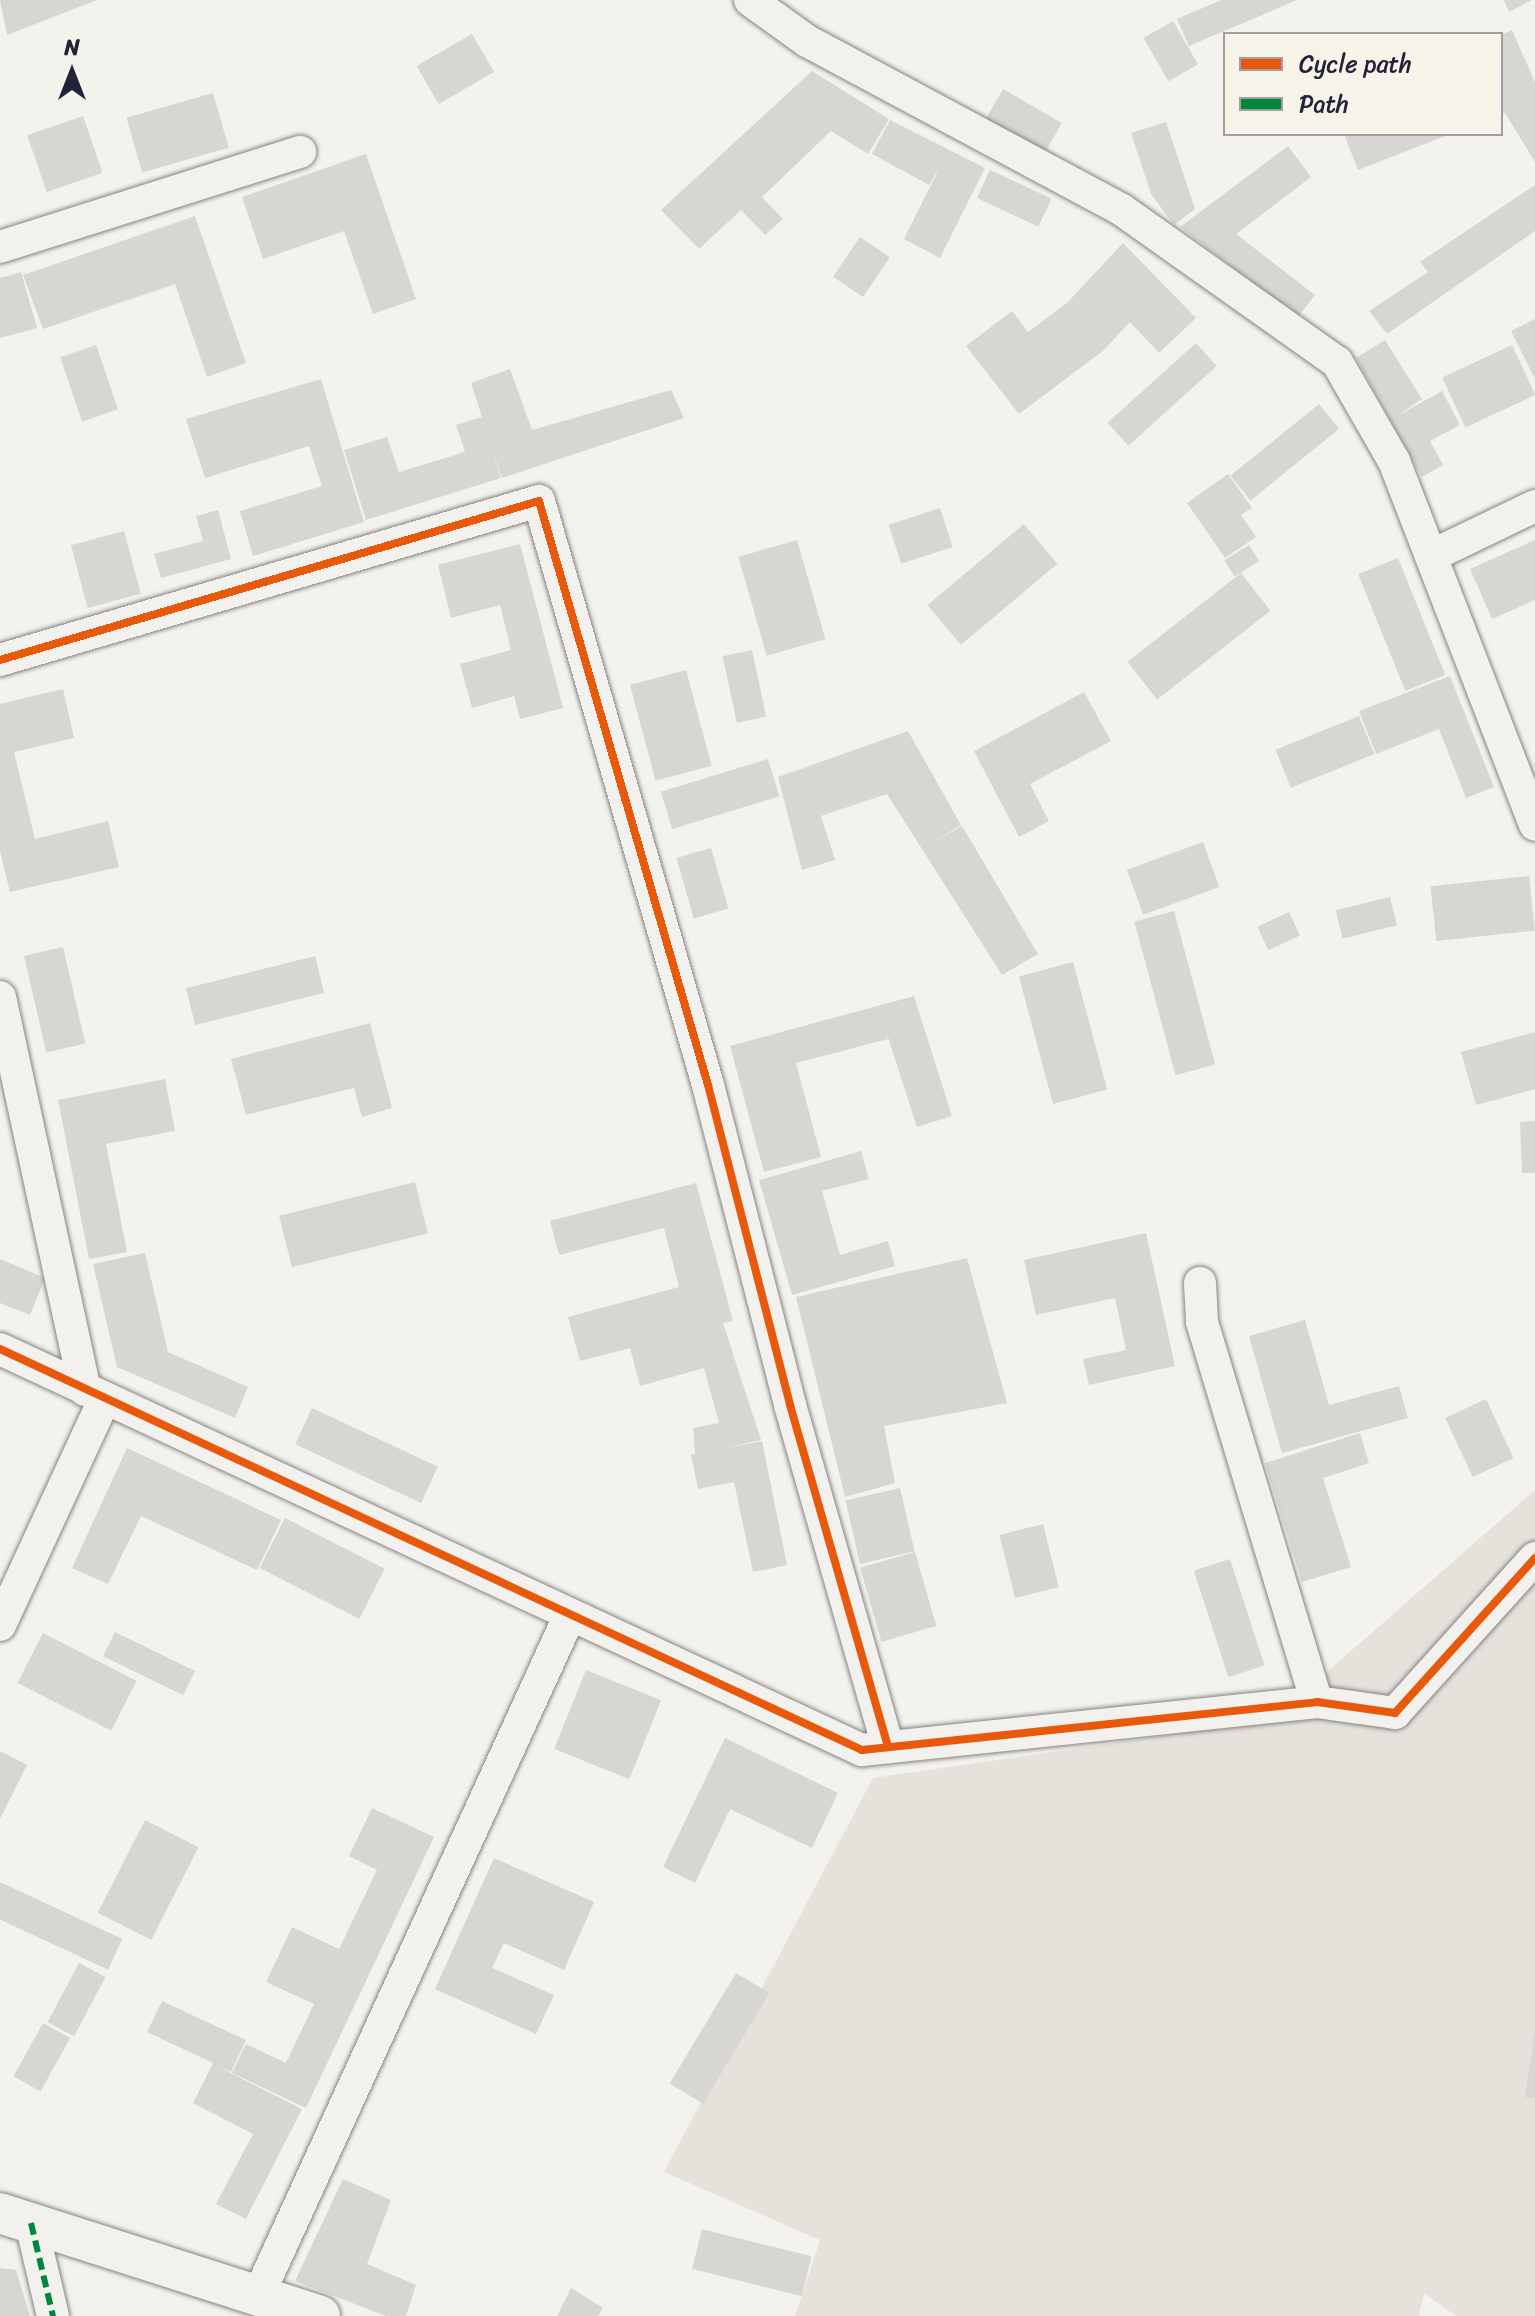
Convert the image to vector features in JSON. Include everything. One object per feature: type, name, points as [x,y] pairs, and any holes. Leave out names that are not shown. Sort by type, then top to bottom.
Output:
[{"type":"street","points":[[750,0],[820,48],[1122,210],[1337,362],[1394,461],[1535,825]]},
{"type":"street","points":[[0,247],[300,152]]},
{"type":"street","points":[[0,660],[539,501],[708,1085],[790,1405],[888,1747]]},
{"type":"street","points":[[1431,556],[1535,506]]},
{"type":"street","points":[[0,997],[95,1395],[0,1625]]},
{"type":"street","points":[[1200,1283],[1202,1322],[1317,1702]]},
{"type":"street","points":[[0,1349],[862,1750],[1317,1702],[1395,1713],[1535,1558]]},
{"type":"street","points":[[258,2296],[570,1615]]},
{"type":"street","points":[[15,2218],[320,2316]]},
{"type":"street","points":[[15,2218],[53,2316]]},
{"type":"shaded area","points":[[1535,1490],[1535,2316],[1456,2316],[1424,2293],[1419,2316],[795,2316],[820,2240],[664,2172],[873,1778],[1272,1720]]},
{"type":"building","points":[[0,0],[97,0],[7,35]]},
{"type":"building","points":[[1221,0],[1297,0],[1189,46],[1177,19]]},
{"type":"building","points":[[1504,0],[1532,0],[1509,12]]},
{"type":"building","points":[[1173,21],[1198,64],[1169,81],[1144,38]]},
{"type":"building","points":[[1512,30],[1535,82],[1535,162],[1503,114],[1503,34]]},
{"type":"building","points":[[472,34],[494,72],[439,104],[417,66]]},
{"type":"building","points":[[812,71],[889,119],[868,154],[831,131],[762,197],[783,219],[765,235],[741,210],[699,249],[661,210]]},
{"type":"building","points":[[1003,89],[1062,123],[1045,152],[986,118]]},
{"type":"building","points":[[213,93],[229,148],[142,173],[126,118]]},
{"type":"building","points":[[83,116],[103,173],[47,192],[27,135]]},
{"type":"building","points":[[890,120],[985,168],[940,258],[904,239],[941,165],[929,185],[872,154]]},
{"type":"building","points":[[1166,122],[1195,209],[1174,225],[1151,194],[1131,133]]},
{"type":"building","points":[[1345,136],[1445,136],[1358,170]]},
{"type":"building","points":[[1288,146],[1311,177],[1236,234],[1315,295],[1298,317],[1180,227]]},
{"type":"building","points":[[366,154],[416,299],[373,314],[344,231],[263,259],[242,197]]},
{"type":"building","points":[[990,170],[1052,199],[1039,227],[977,198]]},
{"type":"building","points":[[1535,185],[1535,231],[1387,334],[1369,311],[1428,272],[1420,262]]},
{"type":"building","points":[[195,216],[246,363],[207,377],[175,284],[43,329],[23,275]]},
{"type":"building","points":[[860,237],[890,257],[863,297],[833,277]]},
{"type":"building","points":[[1123,243],[1196,318],[1159,353],[1130,322],[1104,350],[1019,414],[966,346],[1012,311],[1028,332],[1067,303]]},
{"type":"building","points":[[21,272],[37,328],[0,338],[0,278]]},
{"type":"building","points":[[1535,319],[1535,379],[1511,331]]},
{"type":"building","points":[[1385,340],[1422,399],[1397,416],[1442,391],[1460,425],[1430,441],[1443,465],[1422,477],[1356,358]]},
{"type":"building","points":[[1196,343],[1217,366],[1128,446],[1108,423]]},
{"type":"building","points":[[96,345],[118,409],[82,422],[60,357]]},
{"type":"building","points":[[1512,345],[1535,395],[1465,427],[1442,378]]},
{"type":"building","points":[[510,369],[532,430],[671,390],[684,418],[502,478],[492,449],[501,478],[366,520],[344,450],[387,437],[399,472],[465,452],[456,425],[482,417],[471,383]]},
{"type":"building","points":[[321,379],[364,522],[253,556],[240,511],[322,486],[309,446],[205,478],[186,419]]},
{"type":"building","points":[[1319,404],[1339,429],[1251,501],[1230,476]]},
{"type":"building","points":[[1228,474],[1252,508],[1241,515],[1256,537],[1225,558],[1187,503]]},
{"type":"building","points":[[940,508],[953,547],[901,564],[889,525]]},
{"type":"building","points":[[218,510],[231,559],[161,578],[154,554],[203,541],[196,516]]},
{"type":"building","points":[[1024,524],[1057,564],[961,645],[927,605]]},
{"type":"building","points":[[124,531],[141,594],[88,608],[71,545]]},
{"type":"building","points":[[797,540],[825,639],[767,656],[738,557]]},
{"type":"building","points":[[1535,540],[1535,600],[1492,619],[1470,569]]},
{"type":"building","points":[[520,544],[563,708],[520,719],[514,696],[472,708],[460,664],[511,650],[500,605],[451,618],[438,565]]},
{"type":"building","points":[[1249,545],[1259,561],[1234,576],[1224,560]]},
{"type":"building","points":[[1398,558],[1445,675],[1405,691],[1358,574]]},
{"type":"building","points":[[1241,573],[1271,611],[1157,699],[1128,662]]},
{"type":"building","points":[[752,650],[766,717],[737,723],[723,656]]},
{"type":"building","points":[[686,670],[712,766],[656,781],[630,685]]},
{"type":"building","points":[[1450,676],[1494,787],[1466,798],[1439,729],[1376,754],[1359,711]]},
{"type":"building","points":[[63,689],[74,738],[14,752],[35,839],[108,821],[119,867],[10,892],[0,851],[0,704]]},
{"type":"building","points":[[1084,692],[1111,741],[1030,784],[1049,821],[1019,837],[974,751]]},
{"type":"building","points":[[1359,716],[1374,754],[1291,788],[1276,750]]},
{"type":"building","points":[[908,731],[961,825],[931,844],[962,826],[1038,954],[1002,975],[887,794],[821,816],[835,860],[802,870],[778,777]]},
{"type":"building","points":[[768,759],[779,796],[672,829],[661,792]]},
{"type":"building","points":[[1203,842],[1219,887],[1143,915],[1127,870]]},
{"type":"building","points":[[711,848],[728,909],[694,918],[676,858]]},
{"type":"building","points":[[1529,876],[1535,931],[1436,941],[1431,886]]},
{"type":"building","points":[[1390,897],[1397,925],[1343,939],[1336,911]]},
{"type":"building","points":[[1174,911],[1215,1065],[1176,1075],[1134,922]]},
{"type":"building","points":[[1289,912],[1300,936],[1268,950],[1257,927]]},
{"type":"building","points":[[63,947],[85,1043],[46,1052],[24,956]]},
{"type":"building","points":[[315,956],[324,993],[195,1025],[186,988]]},
{"type":"building","points":[[1073,962],[1107,1090],[1053,1104],[1019,976]]},
{"type":"building","points":[[914,996],[952,1116],[917,1127],[884,1025],[888,1039],[796,1063],[821,1157],[764,1172],[730,1046]]},
{"type":"building","points":[[370,1023],[392,1108],[362,1117],[354,1088],[246,1115],[231,1059]]},
{"type":"building","points":[[1535,1032],[1535,1089],[1476,1105],[1461,1052]]},
{"type":"building","points":[[165,1079],[175,1131],[106,1144],[127,1252],[89,1259],[58,1100]]},
{"type":"building","points":[[1535,1121],[1535,1173],[1522,1173],[1520,1122]]},
{"type":"building","points":[[861,1151],[869,1179],[822,1191],[840,1255],[888,1241],[895,1266],[792,1295],[759,1180]]},
{"type":"building","points":[[415,1182],[428,1233],[292,1267],[279,1216]]},
{"type":"building","points":[[696,1183],[733,1321],[723,1323],[761,1440],[715,1450],[762,1441],[787,1565],[753,1572],[734,1482],[698,1489],[691,1455],[695,1454],[693,1428],[719,1423],[704,1368],[640,1386],[630,1348],[580,1361],[568,1317],[679,1287],[664,1228],[559,1255],[550,1221]]},
{"type":"building","points":[[1146,1233],[1175,1366],[1089,1385],[1083,1359],[1126,1350],[1115,1298],[1036,1315],[1024,1260]]},
{"type":"building","points":[[145,1253],[168,1352],[248,1387],[235,1418],[117,1367],[93,1264]]},
{"type":"building","points":[[967,1258],[1007,1403],[884,1426],[895,1483],[845,1497],[796,1297]]},
{"type":"building","points":[[0,1259],[45,1278],[30,1315],[0,1303]]},
{"type":"building","points":[[1305,1320],[1329,1405],[1399,1386],[1408,1418],[1282,1453],[1249,1336]]},
{"type":"building","points":[[1486,1399],[1513,1458],[1473,1477],[1445,1418]]},
{"type":"building","points":[[312,1408],[438,1467],[421,1503],[295,1444]]},
{"type":"building","points":[[1360,1433],[1369,1463],[1323,1478],[1351,1567],[1302,1582],[1265,1463]]},
{"type":"building","points":[[127,1448],[281,1520],[257,1570],[141,1516],[108,1584],[72,1568]]},
{"type":"building","points":[[900,1488],[915,1551],[860,1564],[845,1501]]},
{"type":"building","points":[[285,1518],[385,1569],[359,1619],[260,1568]]},
{"type":"building","points":[[1043,1524],[1059,1587],[1015,1598],[999,1535]]},
{"type":"building","points":[[915,1552],[936,1626],[881,1642],[860,1568]]},
{"type":"building","points":[[1230,1559],[1265,1666],[1228,1677],[1194,1571]]},
{"type":"building","points":[[115,1632],[195,1671],[183,1695],[103,1656]]},
{"type":"building","points":[[43,1633],[137,1681],[111,1731],[18,1683]]},
{"type":"building","points":[[586,1670],[661,1700],[629,1779],[554,1749]]},
{"type":"building","points":[[725,1738],[838,1793],[812,1848],[730,1809],[695,1883],[663,1867]]},
{"type":"building","points":[[0,1751],[27,1765],[0,1819]]},
{"type":"building","points":[[372,1808],[434,1837],[306,2108],[232,2073],[246,2044],[286,2063],[314,2004],[266,1982],[292,1927],[339,1949],[377,1870],[349,1856]]},
{"type":"building","points":[[145,1820],[198,1847],[151,1940],[98,1913]]},
{"type":"building","points":[[494,1858],[594,1902],[564,1970],[504,1943],[492,1968],[554,1995],[536,2034],[435,1989]]},
{"type":"building","points":[[0,1882],[122,1939],[108,1970],[0,1920]]},
{"type":"building","points":[[79,1963],[105,1977],[74,2036],[48,2022]]},
{"type":"building","points":[[736,1973],[769,1993],[703,2104],[670,2084]]},
{"type":"building","points":[[162,2001],[246,2040],[231,2072],[217,2066],[302,2109],[246,2219],[216,2204],[253,2134],[193,2103],[213,2063],[147,2032]]},
{"type":"building","points":[[43,2023],[70,2038],[41,2091],[13,2076]]},
{"type":"building","points":[[1535,2031],[1535,2098],[1525,2097]]},
{"type":"building","points":[[343,2179],[391,2200],[367,2264],[416,2285],[406,2316],[386,2316],[295,2281]]},
{"type":"building","points":[[702,2229],[812,2256],[802,2296],[692,2269]]},
{"type":"building","points":[[0,2268],[16,2270],[30,2316],[0,2316]]},
{"type":"building","points":[[571,2288],[603,2308],[598,2316],[557,2316]]},
{"type":"marked path","points":[[31,2223],[53,2316]]},
{"type":"cycle path","points":[[0,660],[539,501],[708,1085],[790,1405],[888,1747]]},
{"type":"cycle path","points":[[0,1349],[862,1750],[1317,1702],[1395,1713],[1535,1558]]}]
